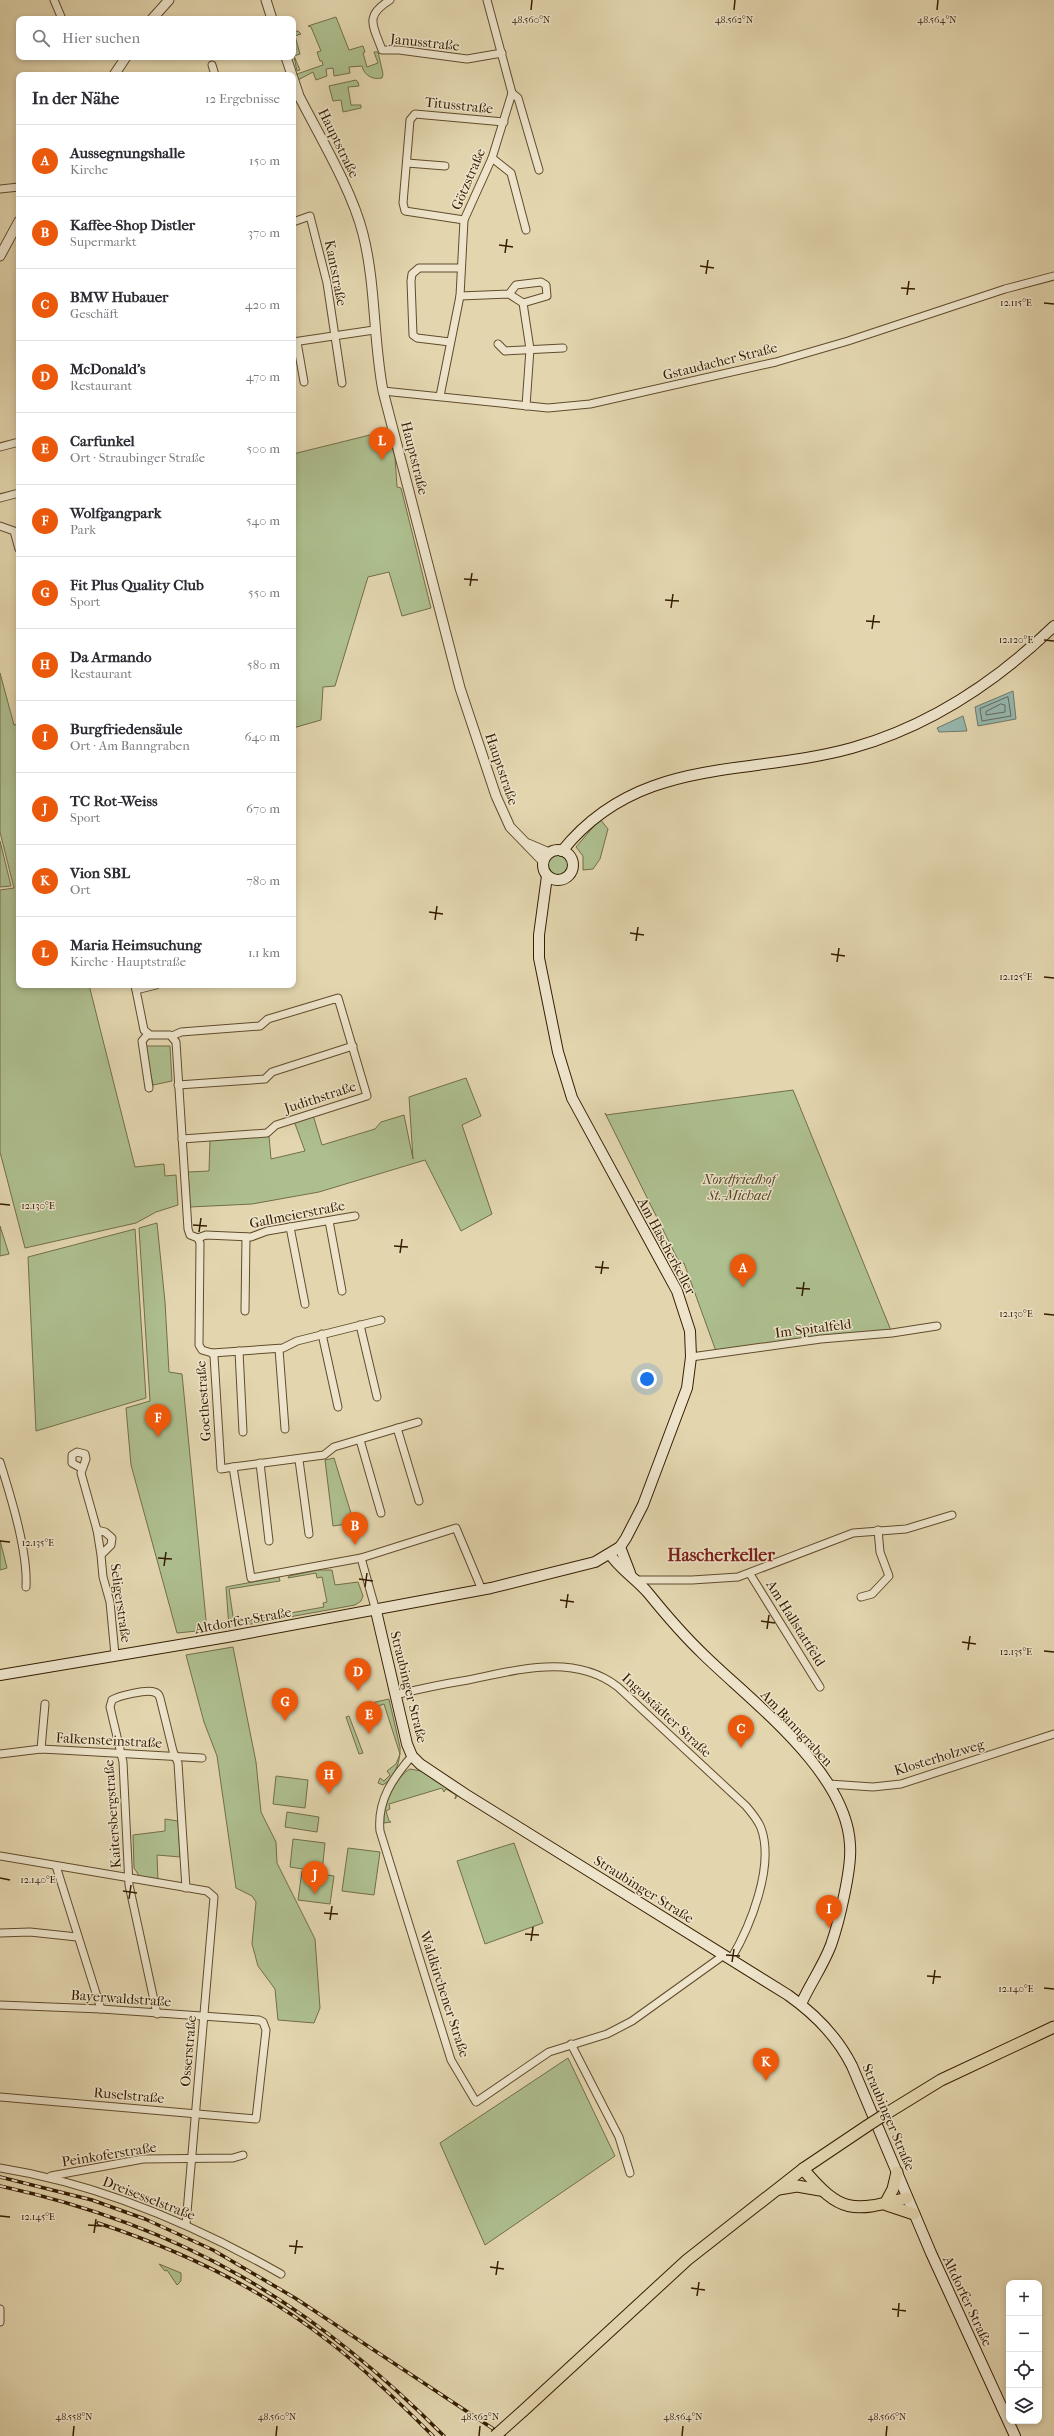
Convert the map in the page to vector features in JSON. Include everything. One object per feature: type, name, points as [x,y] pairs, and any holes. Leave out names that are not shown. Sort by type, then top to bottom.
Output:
[{"type":"main road","points":[[566,853],[573,863],[571,872],[566,878],[551,878],[543,869],[546,857],[566,853],[581,832],[622,798],[668,780],[694,774],[822,755],[871,742],[910,727],[978,689],[1005,670],[1054,626]]},
{"type":"main road","name":"Am Hascherkeller","points":[[486,1589],[595,1562],[610,1554],[620,1546],[643,1505],[680,1407],[687,1388],[691,1357],[688,1322],[677,1291],[572,1098],[558,1052],[544,992],[538,948],[544,899],[551,878]]},
{"type":"main road","name":"Am Banngraben","points":[[620,1546],[634,1577]]},
{"type":"main road","points":[[610,1554],[615,1564]]},
{"type":"main road","name":"Am Banngraben","points":[[595,1562],[610,1565],[615,1564],[634,1577],[703,1654],[756,1703],[807,1755],[829,1784],[844,1816],[850,1844],[849,1868],[831,1944],[801,2004]]},
{"type":"main road","name":"Altdorfer Straße","points":[[0,1675],[376,1611],[486,1589]]},
{"type":"main road","name":"Straubinger Straße","points":[[376,1611],[407,1744],[412,1756],[459,1790],[801,2004],[836,2038],[845,2051],[907,2198]]},
{"type":"main road","points":[[495,2436],[523,2412],[687,2260],[803,2169],[884,2115],[941,2080],[1054,2027]]},
{"type":"main road","points":[[803,2169],[820,2190],[842,2205],[854,2208],[885,2204],[907,2198]]},
{"type":"main road","points":[[885,2204],[893,2189],[897,2172]]},
{"type":"main road","points":[[777,2189],[797,2186],[820,2190]]},
{"type":"main road","name":"Altdorfer Straße","points":[[907,2198],[1015,2436]]},
{"type":"main road","points":[[885,2204],[914,2214]]},
{"type":"street","points":[[54,0],[61,16]]},
{"type":"street","points":[[155,16],[169,0]]},
{"type":"street","points":[[266,0],[271,16]]},
{"type":"street","name":"Janusstraße","points":[[390,0],[378,8],[373,16],[373,26],[382,50],[399,50],[467,59],[502,53]]},
{"type":"street","name":"Götzstraße","points":[[440,396],[460,296],[460,268],[464,220],[492,158],[512,93],[487,0]]},
{"type":"street","points":[[116,72],[124,60]]},
{"type":"street","name":"Hauptstraße","points":[[287,60],[291,72]]},
{"type":"street","points":[[212,65],[214,72]]},
{"type":"street","name":"Hauptstraße","points":[[296,86],[359,219],[368,258],[374,330],[383,390],[460,688],[501,809],[510,827],[525,843],[546,857]]},
{"type":"street","points":[[512,93],[518,98],[539,170]]},
{"type":"street","name":"Titusstraße","points":[[464,220],[405,211],[403,203],[410,120],[415,114],[504,122]]},
{"type":"street","points":[[492,158],[511,173],[526,230]]},
{"type":"street","points":[[407,163],[445,166]]},
{"type":"street","points":[[0,189],[16,187]]},
{"type":"street","name":"Kantstraße","points":[[296,221],[310,216],[327,283],[342,382]]},
{"type":"street","points":[[0,256],[16,229]]},
{"type":"street","points":[[450,342],[416,338],[413,336],[411,280],[412,274],[419,268],[460,268]]},
{"type":"street","name":"Gstaudacher Straße","points":[[383,390],[526,406],[559,408],[590,404],[760,366],[848,341],[1005,289],[1054,276]]},
{"type":"street","points":[[509,294],[512,287],[522,284],[541,282],[546,285],[547,296],[523,303]]},
{"type":"street","points":[[460,296],[509,294],[523,303],[530,350],[526,406]]},
{"type":"street","points":[[296,342],[374,330]]},
{"type":"street","points":[[498,344],[505,350],[563,348]]},
{"type":"street","points":[[296,346],[304,382]]},
{"type":"street","points":[[0,447],[16,443]]},
{"type":"street","points":[[0,498],[16,494]]},
{"type":"street","points":[[0,526],[14,530],[16,538]]},
{"type":"street","points":[[135,988],[144,1030],[148,1034],[172,1036]]},
{"type":"street","name":"Judithstraße","points":[[172,1036],[181,1032],[260,1026],[268,1019],[338,998],[367,1096],[276,1125],[267,1133],[182,1139]]},
{"type":"street","points":[[148,1034],[142,1041],[149,1088]]},
{"type":"street","name":"Goethestraße","points":[[172,1036],[176,1047],[188,1229],[190,1234],[198,1238],[200,1243],[199,1345],[203,1351],[212,1353],[221,1470],[233,1467]]},
{"type":"street","points":[[178,1085],[264,1079],[272,1072],[353,1046]]},
{"type":"street","name":"Gallmeierstraße","points":[[198,1238],[206,1235],[246,1237],[290,1227],[354,1216]]},
{"type":"street","points":[[329,1221],[342,1291]]},
{"type":"street","points":[[290,1227],[304,1304]]},
{"type":"street","points":[[245,1311],[246,1237]]},
{"type":"street","points":[[212,1353],[279,1348],[322,1334],[381,1320]]},
{"type":"street","points":[[360,1325],[378,1397]]},
{"type":"street","name":"Im Spitalfeld","points":[[691,1357],[822,1339],[892,1333],[937,1326]]},
{"type":"street","points":[[322,1334],[338,1407]]},
{"type":"street","points":[[279,1348],[285,1429]]},
{"type":"street","points":[[239,1352],[243,1432]]},
{"type":"street","points":[[418,1422],[334,1447],[324,1455],[299,1460],[233,1467],[251,1578],[361,1558],[456,1528],[486,1589]]},
{"type":"street","points":[[397,1428],[419,1501]]},
{"type":"street","points":[[360,1440],[381,1513]]},
{"type":"street","points":[[299,1460],[309,1534]]},
{"type":"street","points":[[0,1462],[13,1505],[27,1573],[26,1588]]},
{"type":"street","points":[[260,1463],[269,1541]]},
{"type":"street","name":"Seligerstraße","points":[[81,1468],[97,1530],[103,1577],[110,1602],[115,1655]]},
{"type":"street","points":[[634,1577],[692,1580],[750,1574],[853,1533],[906,1529],[952,1515]]},
{"type":"street","name":"Seligerstraße","points":[[97,1530],[105,1532],[112,1538],[111,1545],[101,1555]]},
{"type":"street","points":[[861,1597],[872,1594],[889,1576],[880,1552],[878,1530]]},
{"type":"street","points":[[361,1558],[376,1611]]},
{"type":"street","name":"Am Hallstattfeld","points":[[750,1574],[820,1687]]},
{"type":"street","name":"Ingolstädter Straße","points":[[395,1695],[506,1671],[559,1666],[573,1667],[599,1674],[618,1687],[746,1806],[761,1828],[765,1851],[763,1872],[747,1929],[728,1957]]},
{"type":"street","name":"Kaitersbergstraße","points":[[157,2014],[129,1879],[121,1754],[110,1707],[112,1700],[117,1697],[153,1691],[158,1694],[162,1702],[175,1758]]},
{"type":"street","name":"Falkensteinstraße","points":[[41,1749],[45,1704]]},
{"type":"street","name":"Klosterholzweg","points":[[829,1784],[873,1787],[901,1784],[1054,1734]]},
{"type":"street","name":"Falkensteinstraße","points":[[0,1754],[41,1749],[175,1758],[202,1758]]},
{"type":"street","name":"Waldkirchener Straße","points":[[412,1756],[387,1789],[379,1814],[380,1831],[451,2060],[476,2102],[549,2052],[607,2034],[632,2021],[728,1957]]},
{"type":"street","name":"Falkensteinstraße","points":[[175,1758],[178,1763],[186,1888]]},
{"type":"street","points":[[0,1856],[186,1888]]},
{"type":"street","points":[[56,1866],[77,1937],[101,2009]]},
{"type":"street","name":"Osserstraße","points":[[186,1888],[207,1891],[214,1897],[193,2158],[186,2224]]},
{"type":"street","points":[[0,1932],[30,1932],[77,1937]]},
{"type":"street","name":"Bayerwaldstraße","points":[[0,2005],[101,2009],[263,2022],[266,2034],[256,2119]]},
{"type":"street","points":[[571,2044],[619,2137],[630,2173]]},
{"type":"street","name":"Ruselstraße","points":[[0,2097],[256,2119]]},
{"type":"street","name":"Peinkoferstraße","points":[[50,2176],[143,2159],[233,2158],[243,2155]]},
{"type":"street","name":"Dreisesselstraße","points":[[0,2168],[50,2176],[186,2224],[281,2274]]},
{"type":"street","points":[[0,2310],[1,2320]]},
{"type":"green space","points":[[336,17],[349,50],[363,46],[365,52],[363,53],[367,67],[378,63],[374,52],[378,52],[383,74],[382,78],[369,76],[362,66],[349,67],[350,73],[334,76],[333,68],[326,69],[327,76],[316,80],[313,72],[298,80],[297,74],[323,65],[317,52],[321,51],[311,27],[308,26]]},
{"type":"green space","points":[[296,31],[298,31],[301,34],[296,36]]},
{"type":"green space","points":[[296,40],[300,54],[296,55]]},
{"type":"green space","points":[[295,60],[300,70],[297,71]]},
{"type":"green space","points":[[356,80],[359,86],[348,87],[351,105],[361,105],[361,108],[343,112],[341,100],[333,101],[329,86]]},
{"type":"green space","points":[[382,432],[389,436],[395,457],[397,487],[401,488],[431,608],[402,616],[389,572],[368,577],[335,686],[323,687],[321,720],[296,727],[296,453]]},
{"type":"green space","points":[[0,673],[14,725],[16,724],[16,988],[90,988],[135,1167],[164,1164],[165,1176],[176,1175],[178,1205],[156,1212],[136,1223],[25,1248],[0,1152],[0,890],[14,888],[0,832]]},
{"type":"green space","points":[[600,819],[608,829],[600,859],[593,869],[583,870],[583,856],[576,847]]},
{"type":"green space","points":[[0,841],[11,886],[0,887]]},
{"type":"green space","points":[[558,854],[567,857],[570,866],[567,875],[558,878],[549,875],[546,866],[549,857]]},
{"type":"green space","points":[[145,1046],[170,1046],[172,1081],[153,1085]]},
{"type":"green space","points":[[466,1078],[481,1116],[462,1125],[492,1214],[461,1231],[425,1160],[319,1192],[252,1204],[190,1207],[188,1172],[209,1171],[210,1140],[269,1136],[271,1159],[305,1151],[294,1121],[313,1115],[322,1145],[375,1129],[381,1122],[404,1115],[413,1159],[409,1097]]},
{"type":"green space","name":"Nordfriedhof St.-Michael","points":[[793,1090],[892,1333],[717,1354],[684,1263],[680,1264],[605,1113],[606,1115]]},
{"type":"green space","points":[[157,1223],[165,1302],[169,1372],[182,1374],[207,1630],[177,1633],[131,1465],[126,1408],[150,1401],[139,1228]]},
{"type":"green space","points":[[0,1226],[9,1254],[0,1256]]},
{"type":"green space","points":[[135,1229],[146,1398],[36,1431],[28,1257]]},
{"type":"green space","points":[[334,1458],[354,1523],[333,1526],[325,1460]]},
{"type":"green space","points":[[0,1540],[7,1568],[0,1570]]},
{"type":"green space","points":[[318,1570],[332,1570],[335,1585],[358,1582],[363,1596],[361,1601],[355,1605],[229,1628],[226,1587],[279,1577],[280,1581],[229,1589],[234,1623],[324,1607],[323,1603],[327,1602],[322,1577],[317,1578],[316,1573],[288,1578],[289,1576]]},
{"type":"green space","points":[[233,1647],[256,1762],[261,1812],[276,1842],[277,1863],[315,1939],[320,2008],[314,2023],[278,2020],[275,1989],[258,1966],[252,1944],[256,1902],[252,1896],[236,1888],[217,1756],[204,1722],[186,1655]]},
{"type":"green space","points":[[389,1699],[400,1747],[400,1754],[384,1704],[373,1708],[371,1703]]},
{"type":"green space","points":[[349,1716],[363,1753],[359,1754],[346,1717]]},
{"type":"green space","points":[[400,1755],[391,1778],[383,1785],[378,1783],[380,1778],[384,1781],[390,1775],[387,1771],[396,1764]]},
{"type":"green space","points":[[410,1769],[421,1771],[457,1793],[457,1796],[455,1799],[456,1795],[446,1789],[444,1792],[442,1788],[389,1804],[390,1809],[386,1811],[389,1821],[391,1822],[384,1823],[385,1809],[391,1793],[400,1778]]},
{"type":"green space","points":[[276,1776],[308,1780],[305,1808],[273,1804]]},
{"type":"green space","points":[[287,1812],[319,1817],[317,1832],[285,1827]]},
{"type":"green space","points":[[165,1819],[178,1821],[180,1857],[157,1855],[158,1881],[140,1877],[134,1868],[133,1835],[165,1831]]},
{"type":"green space","points":[[293,1839],[325,1843],[322,1872],[290,1867]]},
{"type":"green space","points":[[514,1843],[543,1923],[485,1944],[457,1861]]},
{"type":"green space","points":[[348,1848],[380,1852],[374,1895],[342,1891]]},
{"type":"green space","points":[[302,1871],[334,1876],[330,1904],[298,1900]]},
{"type":"green space","points":[[568,2058],[615,2156],[485,2245],[440,2143]]},
{"type":"green space","points":[[159,2264],[181,2273],[181,2281],[177,2285],[167,2270],[165,2271]]},
{"type":"water","points":[[1013,691],[1016,719],[978,726],[975,707]]},
{"type":"water","points":[[963,716],[967,731],[939,732],[937,728]]},
{"type":"railway","points":[[0,2177],[92,2200],[145,2219],[213,2250],[295,2298],[504,2436]]},
{"type":"railway","points":[[0,2186],[66,2203],[128,2223],[186,2248],[242,2276],[294,2309],[345,2347],[395,2389],[444,2436]]},
{"type":"railway","points":[[98,2223],[190,2259],[250,2289],[278,2306],[306,2324],[332,2344],[384,2388],[433,2436]]},
{"type":"place","name":"Maria Heimsuchung","points":[[382,460]]},
{"type":"place","name":"Aussegnungshalle","points":[[743,1287]]},
{"type":"place","name":"Wolfgangpark","points":[[158,1437]]},
{"type":"place","name":"Kaffee-Shop Distler","points":[[355,1545]]},
{"type":"place","name":"McDonald's","points":[[358,1691]]},
{"type":"place","name":"Fit Plus Quality Club","points":[[285,1721]]},
{"type":"place","name":"Carfunkel","points":[[369,1734]]},
{"type":"place","name":"BMW Hubauer","points":[[741,1748]]},
{"type":"place","name":"Da Armando","points":[[329,1794]]},
{"type":"place","name":"TC Rot-Weiss","points":[[315,1894]]},
{"type":"place","name":"Burgfriedensäule","points":[[829,1928]]},
{"type":"place","name":"Vion SBL","points":[[766,2081]]},
{"type":"district","name":"Hascherkeller","points":[[721,1555]]}]
